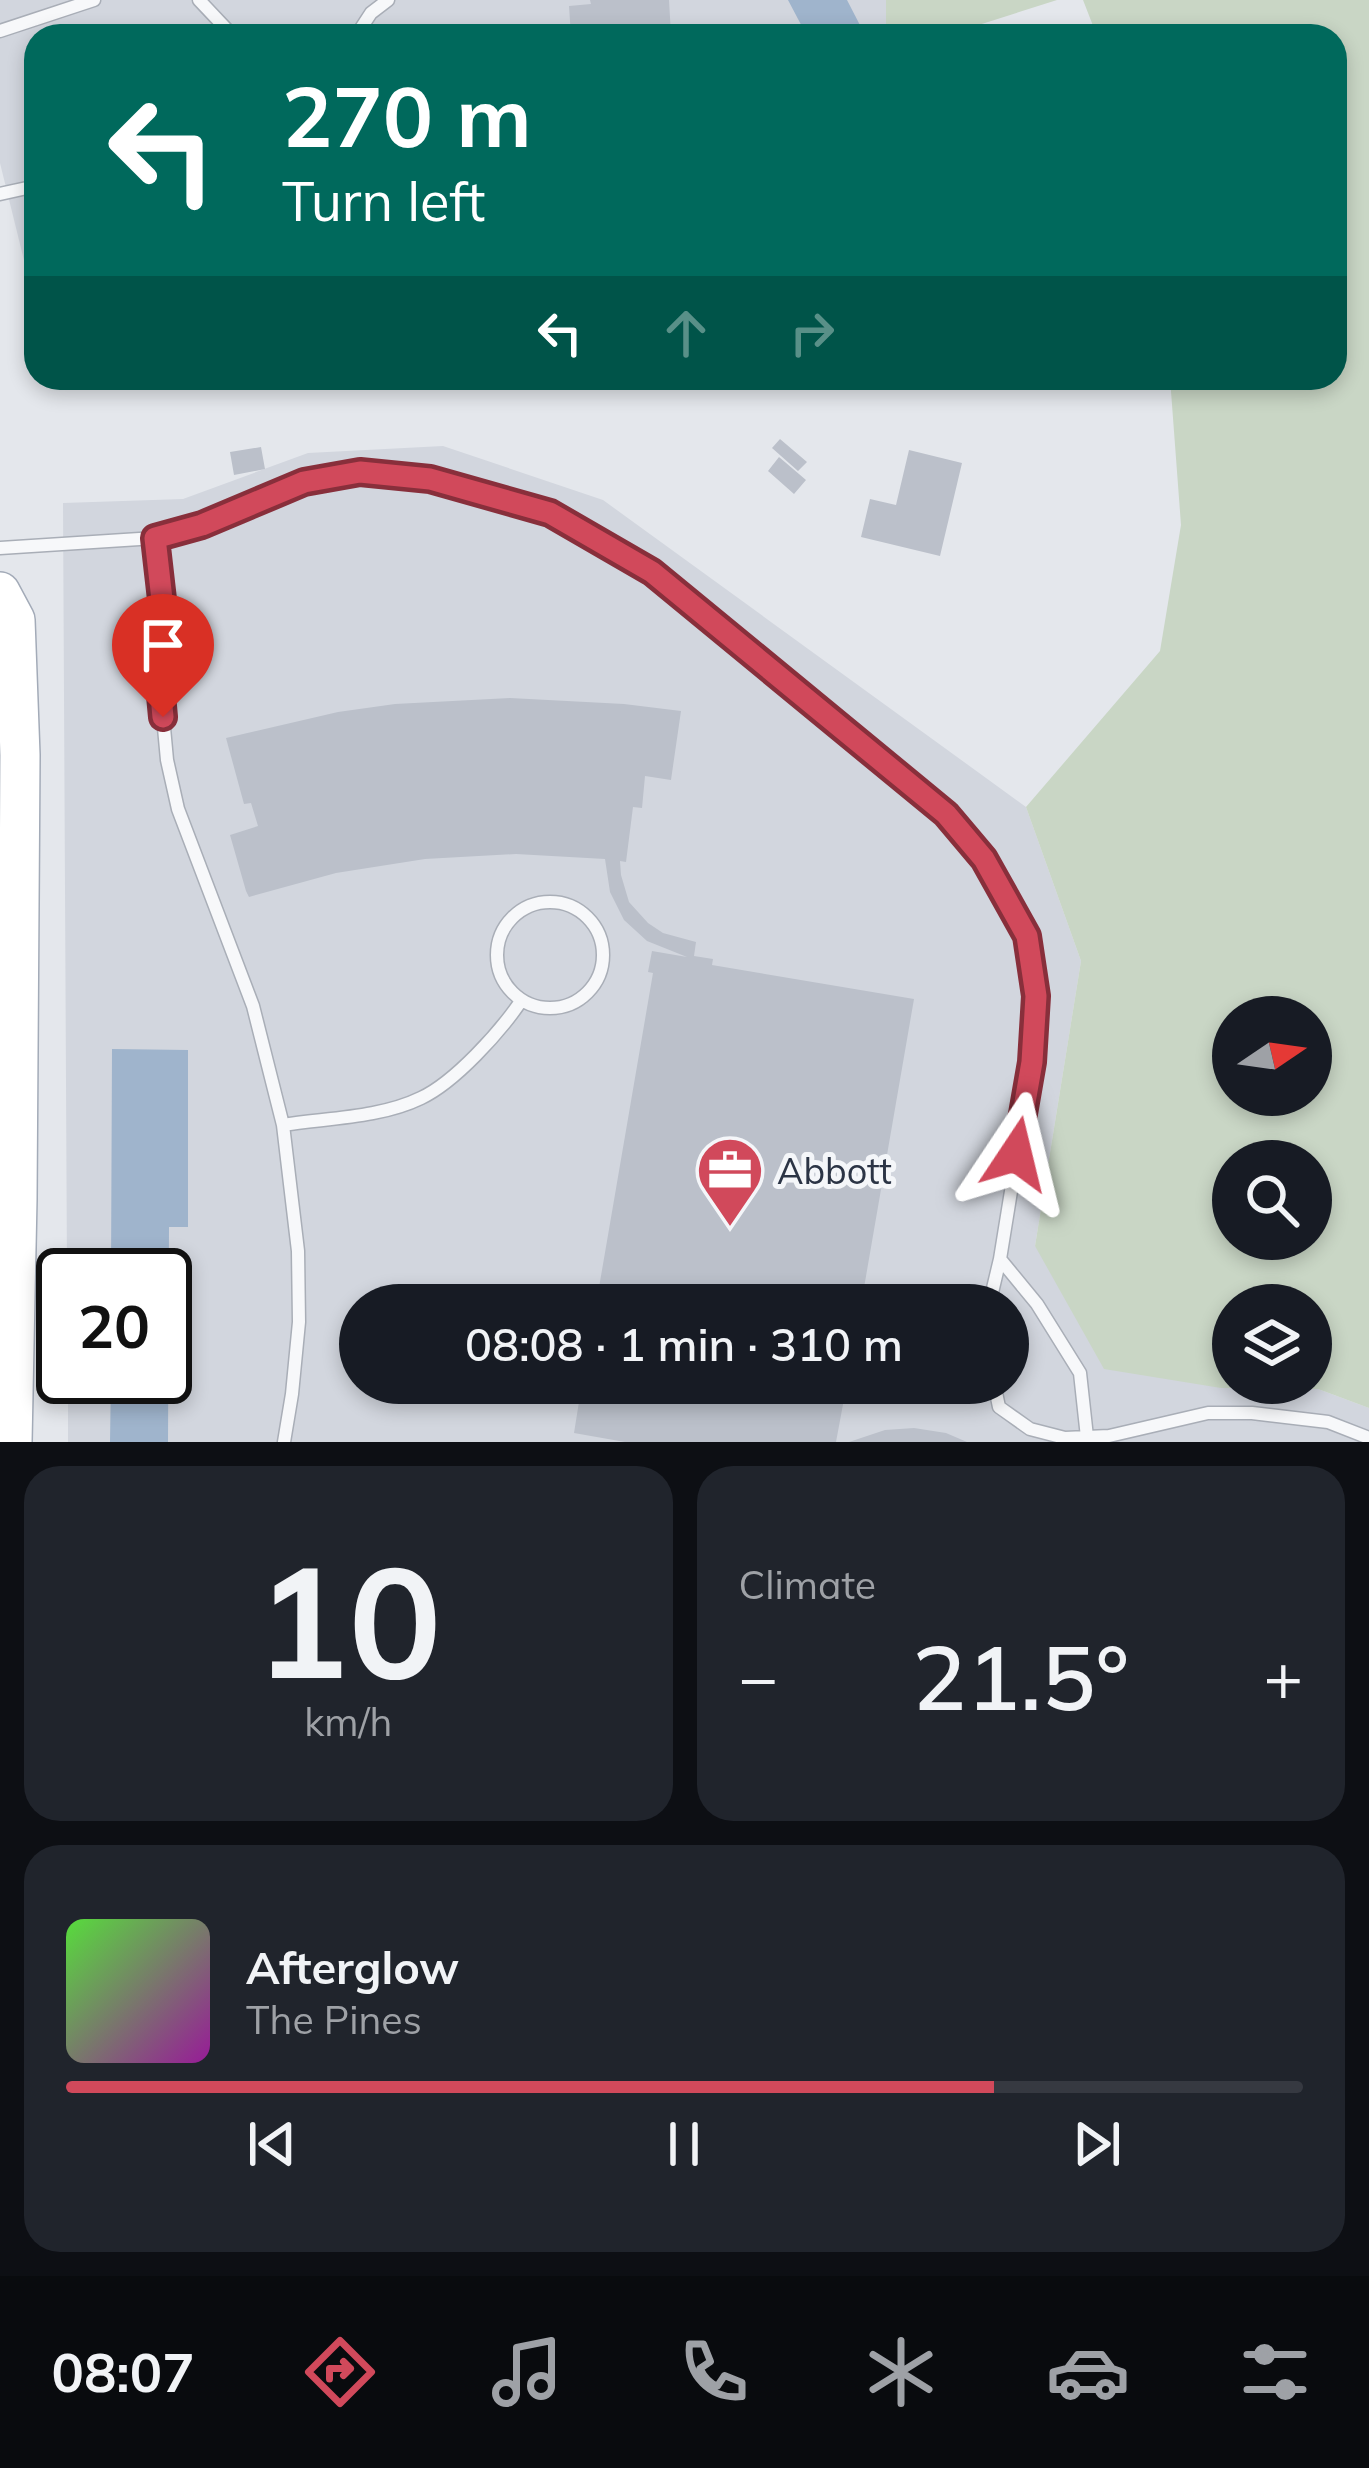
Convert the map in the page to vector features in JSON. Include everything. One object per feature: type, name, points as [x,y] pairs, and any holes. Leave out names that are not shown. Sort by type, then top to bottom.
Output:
[{"type":"main road","points":[[0,592],[15,620],[19,732],[12,1442]]},
{"type":"main road","points":[[0,1313],[17,1199]]},
{"type":"lane","points":[[0,31],[94,0]]},
{"type":"lane","points":[[199,0],[222,24]]},
{"type":"lane","points":[[364,24],[388,0]]},
{"type":"lane","points":[[0,548],[155,538],[202,525],[304,482],[360,472],[430,479],[550,513],[652,572],[946,814],[984,859],[1027,936],[1036,996],[1032,1062],[994,1284]]},
{"type":"lane","points":[[155,538],[163,600],[159,674],[167,760],[178,809],[254,1006],[283,1124],[298,1251],[299,1322],[284,1442]]},
{"type":"lane","points":[[558,902],[578,910],[593,924],[602,943],[596,984],[581,999],[562,1008],[541,1009],[521,1001],[506,987],[497,968],[496,947],[504,927],[518,912],[537,903],[558,902]]},
{"type":"lane","points":[[283,1124],[367,1112],[422,1098],[501,1030],[521,1001]]},
{"type":"lane","points":[[1000,1259],[1037,1304],[1080,1372],[1087,1437]]},
{"type":"lane","points":[[998,1404],[1030,1429],[1065,1438],[1109,1436],[1208,1413],[1328,1422],[1369,1438]]},
{"type":"shaded area","points":[[0,0],[886,0],[886,24],[24,24],[24,260],[0,163]]},
{"type":"shaded area","points":[[443,446],[603,500],[1026,807],[1081,961],[1035,1246],[1212,1381],[1212,1404],[1332,1404],[1332,1394],[1369,1408],[1369,1442],[68,1442],[68,1404],[192,1404],[192,1248],[67,1248],[63,503],[183,499],[308,453]]},
{"type":"green space","points":[[886,0],[1057,0],[982,24],[886,24]]},
{"type":"green space","points":[[1083,0],[1369,0],[1369,1408],[1332,1394],[1332,1284],[1212,1284],[1212,1387],[1104,1369],[1035,1246],[1081,961],[1026,807],[1160,651],[1181,525],[1171,390],[1347,390],[1347,24],[1092,24]]},
{"type":"water","points":[[788,0],[847,0],[859,24],[801,24]]},
{"type":"water","points":[[112,1049],[188,1050],[188,1227],[169,1227],[169,1248],[111,1248]]},
{"type":"water","points":[[111,1404],[168,1404],[168,1442],[110,1442]]},
{"type":"building","points":[[590,0],[669,0],[670,24],[570,24],[569,6],[591,4]]},
{"type":"building","points":[[780,439],[807,462],[798,471],[772,448]]},
{"type":"building","points":[[261,447],[265,469],[234,475],[230,452]]},
{"type":"building","points":[[909,450],[962,463],[940,556],[861,537],[870,499],[896,505]]},
{"type":"building","points":[[779,457],[806,480],[794,494],[768,471]]},
{"type":"building","points":[[510,698],[681,711],[671,780],[645,776],[642,808],[633,807],[626,862],[620,861],[629,902],[663,933],[696,942],[694,956],[713,959],[712,965],[914,999],[865,1284],[600,1284],[653,973],[648,972],[652,951],[687,957],[647,941],[624,920],[610,892],[605,859],[516,854],[425,859],[336,873],[249,897],[230,835],[258,826],[251,803],[244,804],[226,738],[395,704]]},
{"type":"building","points":[[579,1404],[843,1404],[836,1442],[625,1442],[574,1433]]},
{"type":"building","points":[[914,1428],[967,1442],[849,1442],[885,1430]]},
{"type":"place","name":"Abbott","points":[[730,1229]]},
{"type":"route","points":[[163,717],[159,674],[164,617],[155,538],[202,525],[304,482],[360,472],[430,479],[550,513],[652,572],[946,814],[984,859],[1027,936],[1036,996],[1032,1062],[1016,1154]]}]
